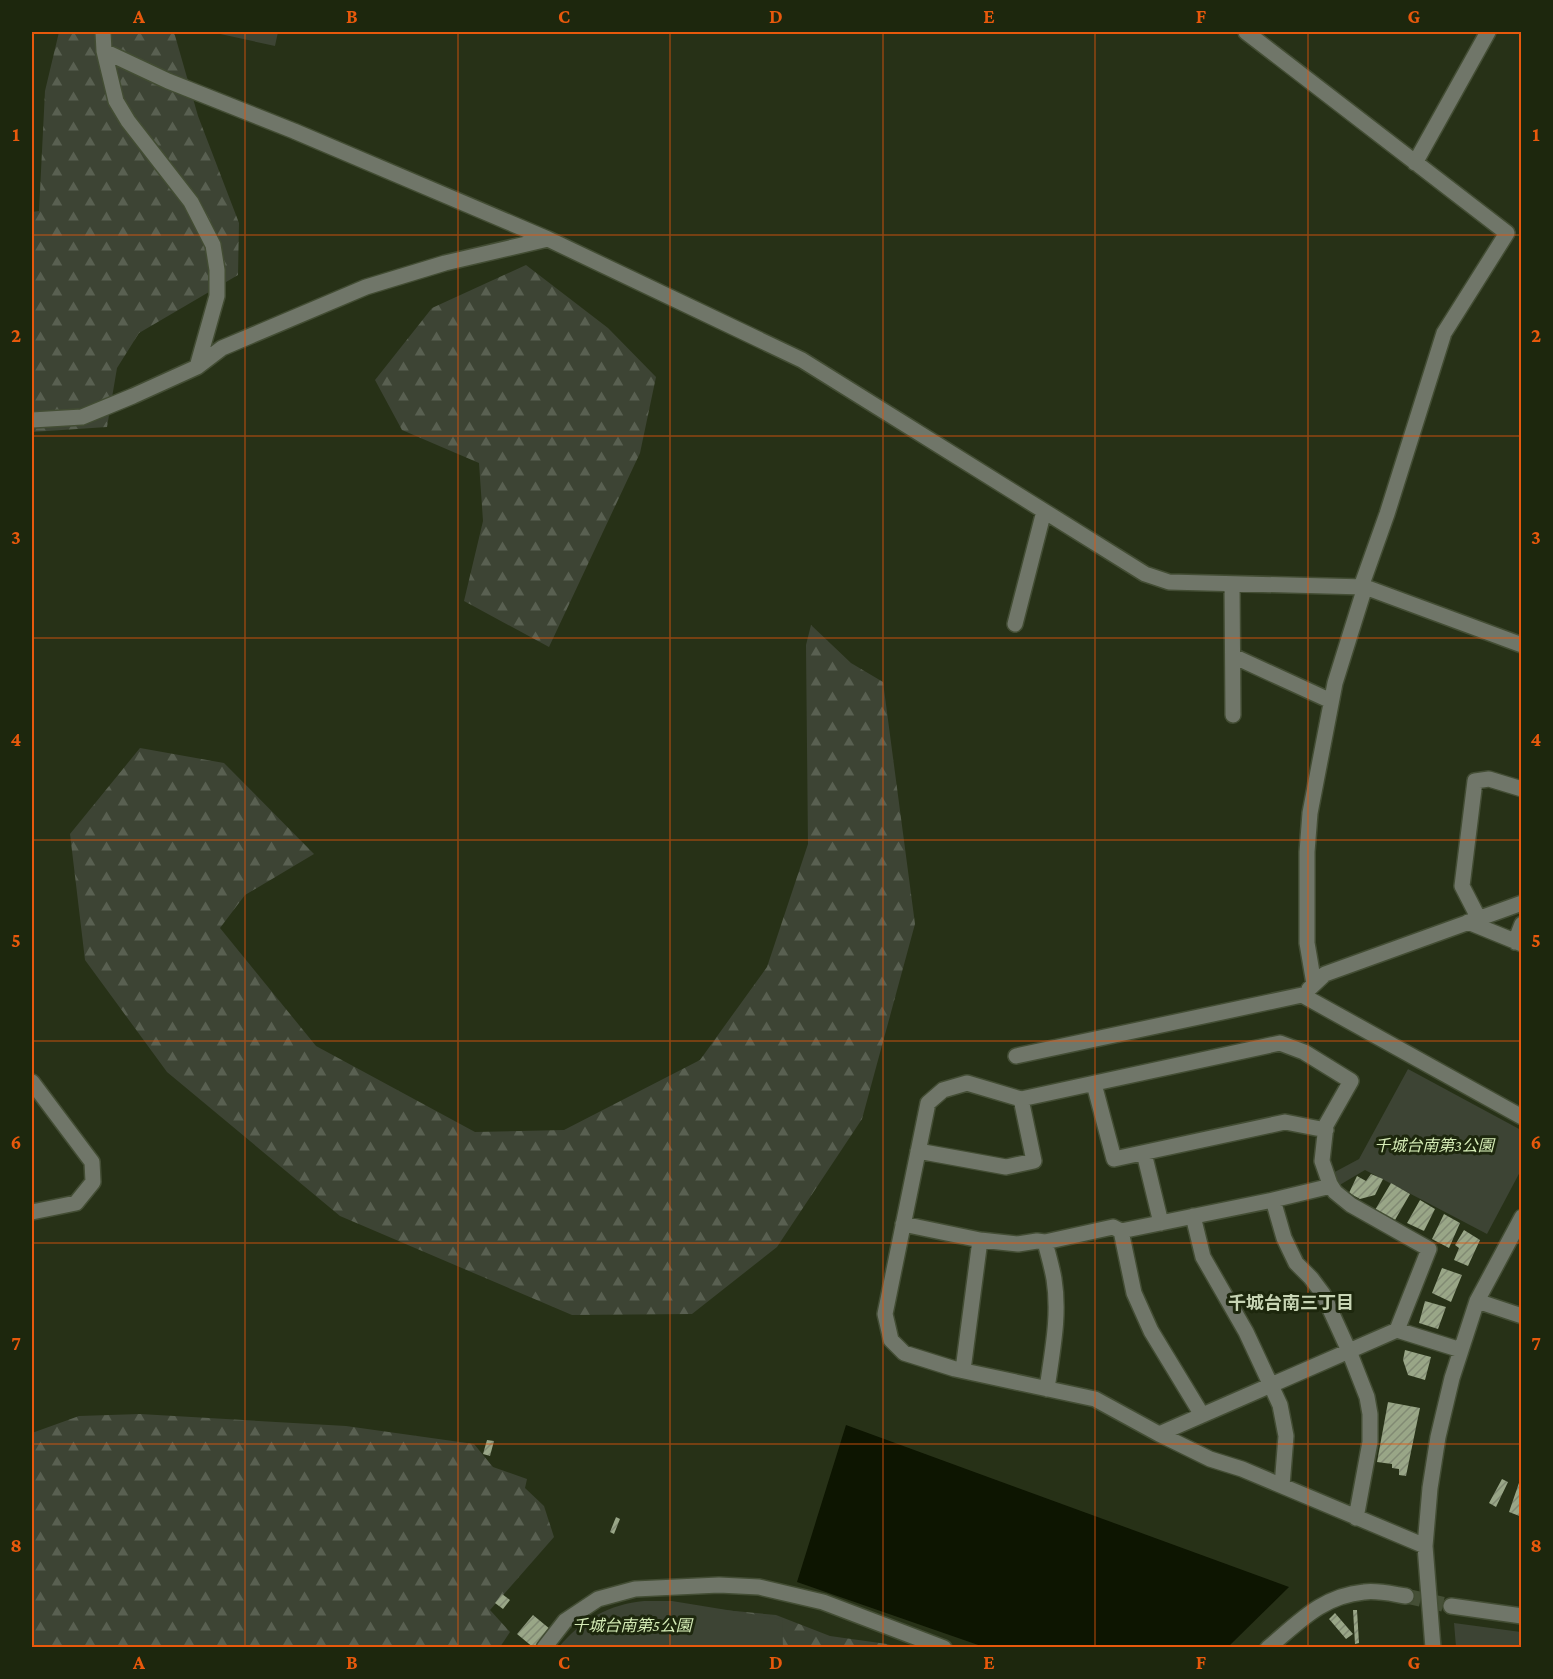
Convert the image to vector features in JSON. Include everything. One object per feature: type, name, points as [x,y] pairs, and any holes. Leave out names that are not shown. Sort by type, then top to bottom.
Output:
[{"type":"street","points":[[103,32],[104,51],[116,101],[128,121],[191,202],[213,245],[217,270],[217,296],[197,367]]},
{"type":"street","points":[[1246,32],[1507,233],[1444,333],[1363,587],[1335,683],[1310,813],[1307,852],[1307,943],[1314,984]]},
{"type":"street","points":[[1415,163],[1488,32]]},
{"type":"street","points":[[104,51],[168,81],[294,131],[548,239],[802,360],[1145,574],[1169,582],[1363,587],[1521,645]]},
{"type":"street","points":[[32,420],[82,417],[197,367],[222,348],[366,287],[445,263],[548,239]]},
{"type":"street","points":[[1015,624],[1044,511]]},
{"type":"street","points":[[1232,584],[1233,715]]},
{"type":"street","points":[[1233,656],[1331,701]]},
{"type":"street","points":[[1521,789],[1489,779],[1475,781],[1462,886],[1474,921],[1518,943],[1521,924]]},
{"type":"street","points":[[1016,1056],[1302,995],[1325,974],[1521,903]]},
{"type":"street","points":[[1302,995],[1521,1117]]},
{"type":"street","points":[[1396,1330],[1429,1249],[1351,1205],[1331,1186],[1322,1161],[1326,1125],[1351,1081],[1305,1052],[1280,1043],[1021,1099],[967,1083],[943,1090],[927,1103],[885,1314],[891,1340],[904,1353],[963,1370],[1095,1399],[1209,1459],[1242,1469],[1425,1546]]},
{"type":"street","points":[[32,1082],[92,1162],[93,1182],[76,1203],[32,1212]]},
{"type":"street","points":[[1094,1084],[1114,1159],[1285,1122],[1326,1130]]},
{"type":"street","points":[[918,1151],[1006,1167],[1034,1161],[1021,1099]]},
{"type":"street","points":[[1144,1153],[1161,1223]]},
{"type":"street","points":[[903,1224],[981,1240],[1018,1244],[1045,1242],[1113,1227],[1121,1231],[1331,1186]]},
{"type":"street","points":[[1273,1200],[1284,1238],[1296,1263],[1323,1294],[1367,1397],[1370,1414],[1370,1442],[1356,1518]]},
{"type":"street","points":[[1193,1216],[1203,1257],[1246,1332],[1280,1405],[1286,1436],[1282,1486]]},
{"type":"street","points":[[1433,1647],[1425,1546],[1430,1488],[1438,1437],[1452,1378],[1477,1301],[1521,1217]]},
{"type":"street","points":[[1121,1231],[1134,1293],[1151,1331],[1202,1415]]},
{"type":"street","points":[[963,1370],[981,1240]]},
{"type":"street","points":[[1045,1242],[1054,1279],[1056,1306],[1047,1389]]},
{"type":"street","points":[[1477,1301],[1521,1316]]},
{"type":"street","points":[[1158,1434],[1396,1330],[1461,1350]]},
{"type":"street","points":[[544,1647],[565,1621],[598,1599],[635,1589],[719,1585],[759,1587],[823,1602],[944,1647]]},
{"type":"street","points":[[1268,1647],[1311,1612],[1334,1598],[1366,1591],[1406,1596]]},
{"type":"street","points":[[1451,1606],[1521,1616]]},
{"type":"green space","points":[[59,32],[174,32],[198,116],[239,223],[238,275],[139,333],[117,368],[107,427],[32,432],[32,212],[39,211],[45,91]]},
{"type":"green space","points":[[211,32],[278,32],[275,46]]},
{"type":"green space","points":[[526,265],[608,328],[656,377],[640,453],[549,647],[464,601],[483,521],[479,463],[402,430],[375,380],[432,308]]},
{"type":"green space","points":[[811,625],[851,663],[883,682],[915,924],[862,1119],[777,1247],[692,1314],[572,1315],[340,1216],[167,1072],[85,960],[70,834],[140,748],[224,763],[314,854],[245,895],[220,928],[316,1046],[475,1132],[564,1130],[700,1060],[767,967],[808,844],[806,645]]},
{"type":"green space","name":"千城台南第3公園","points":[[1408,1069],[1521,1130],[1521,1170],[1487,1234],[1365,1170],[1338,1186],[1331,1174],[1359,1159]]},
{"type":"green space","points":[[140,1414],[346,1426],[474,1444],[493,1467],[527,1479],[525,1488],[544,1506],[554,1537],[490,1610],[510,1632],[500,1647],[32,1648],[32,1433],[79,1416]]},
{"type":"green space","name":"千城台南第5公園","points":[[644,1601],[672,1601],[782,1619],[783,1647],[559,1647],[577,1629],[597,1615],[619,1606]]},
{"type":"green space","name":"千城台南第5公園","points":[[692,1607],[776,1615],[830,1636],[898,1647],[564,1648]]},
{"type":"green space","points":[[1454,1623],[1521,1632],[1521,1647],[1456,1647]]},
{"type":"shaded area","points":[[846,1425],[1289,1587],[1228,1647],[984,1647],[797,1582]]},
{"type":"building","points":[[1371,1174],[1383,1179],[1375,1195],[1360,1199],[1349,1193],[1357,1176],[1366,1181]]},
{"type":"building","points":[[1391,1183],[1410,1194],[1395,1220],[1375,1210]]},
{"type":"building","points":[[1420,1200],[1435,1209],[1424,1231],[1407,1223]]},
{"type":"building","points":[[1444,1214],[1460,1223],[1449,1248],[1432,1239]]},
{"type":"building","points":[[1464,1230],[1480,1240],[1468,1266],[1454,1260],[1459,1248],[1455,1245]]},
{"type":"building","points":[[1442,1268],[1462,1275],[1451,1302],[1432,1293]]},
{"type":"building","points":[[1425,1301],[1446,1307],[1438,1329],[1419,1323]]},
{"type":"building","points":[[1405,1350],[1431,1357],[1425,1380],[1408,1375],[1403,1360]]},
{"type":"building","points":[[1388,1402],[1420,1408],[1406,1476],[1399,1475],[1399,1469],[1392,1468],[1392,1464],[1377,1462]]},
{"type":"building","points":[[487,1440],[494,1441],[490,1456],[483,1454]]},
{"type":"building","points":[[1522,1477],[1522,1517],[1509,1512]]},
{"type":"building","points":[[1502,1479],[1508,1482],[1496,1507],[1489,1503]]},
{"type":"building","points":[[616,1517],[620,1519],[614,1534],[610,1532]]},
{"type":"building","points":[[502,1594],[510,1600],[503,1609],[495,1603]]},
{"type":"building","points":[[1353,1610],[1357,1610],[1359,1643],[1355,1644]]},
{"type":"building","points":[[1335,1613],[1353,1634],[1346,1639],[1329,1619]]},
{"type":"building","points":[[533,1615],[550,1629],[534,1648],[517,1634]]},
{"type":"tunnel","points":[[1406,1596],[1451,1606]]},
{"type":"district","name":"千城台南三丁目","points":[[1291,1303]]}]
